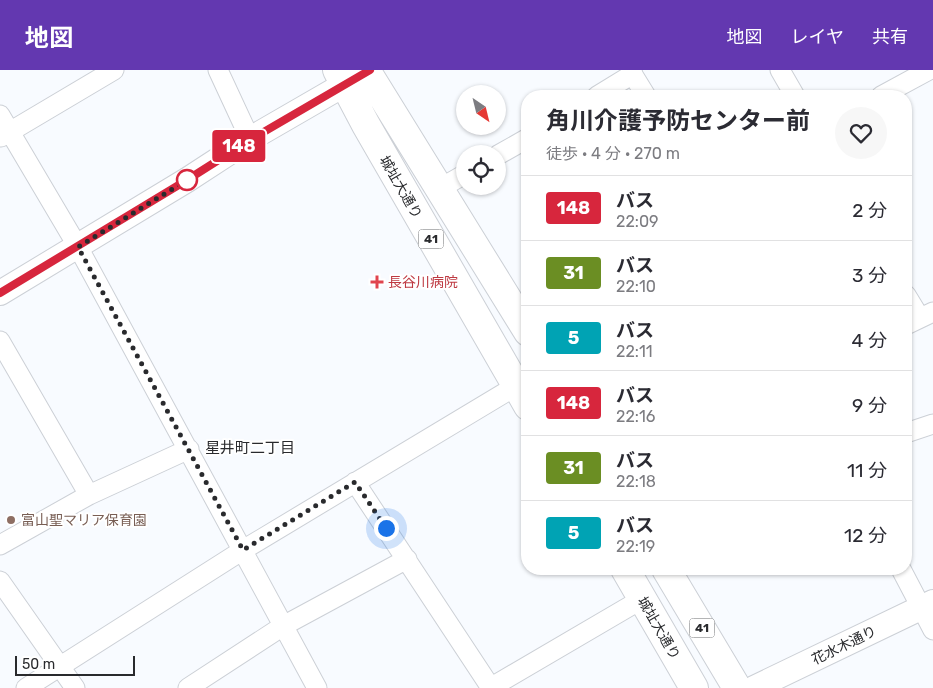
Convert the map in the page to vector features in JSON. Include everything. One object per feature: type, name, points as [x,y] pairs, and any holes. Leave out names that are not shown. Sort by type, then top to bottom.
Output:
[{"type":"highway","name":"41","points":[[357,73],[439,189],[521,316]]},
{"type":"highway","name":"城址大通り","points":[[357,73],[366,125],[521,394]]},
{"type":"highway","name":"城址大通り","points":[[628,575],[694,688]]},
{"type":"highway","name":"41","points":[[670,575],[737,688]]},
{"type":"street","points":[[5,134],[114,70]]},
{"type":"street","points":[[218,70],[250,140]]},
{"type":"street","points":[[780,70],[792,90]]},
{"type":"street","points":[[606,90],[632,72],[642,90]]},
{"type":"street","points":[[0,293],[78,247],[357,73]]},
{"type":"street","points":[[894,90],[928,75]]},
{"type":"street","points":[[0,116],[5,134],[78,247],[317,688]]},
{"type":"street","points":[[506,150],[521,142]]},
{"type":"street","points":[[439,189],[456,179]]},
{"type":"street","points":[[912,305],[920,318]]},
{"type":"street","points":[[0,341],[90,495]]},
{"type":"street","points":[[26,688],[243,550],[355,482],[521,397]]},
{"type":"street","points":[[912,431],[933,424]]},
{"type":"street","points":[[0,545],[90,495],[189,449]]},
{"type":"street","points":[[355,482],[490,688],[642,599]]},
{"type":"street","points":[[188,688],[283,626],[407,559]]},
{"type":"street","points":[[905,575],[927,605],[933,630]]},
{"type":"street","points":[[0,581],[75,688]]},
{"type":"street","name":"花水木通り","points":[[754,688],[927,605]]},
{"type":"bus line","name":"148","points":[[0,293],[250,140],[370,70]]},
{"type":"place","name":"長谷川病院","points":[[377,282]]},
{"type":"place","name":"富山聖マリア保育園","points":[[11,520]]},
{"type":"district","name":"星井町二丁目","points":[[250,448]]},
{"type":"route","points":[[187,180],[78,247],[243,550],[355,482],[386,528]]}]
